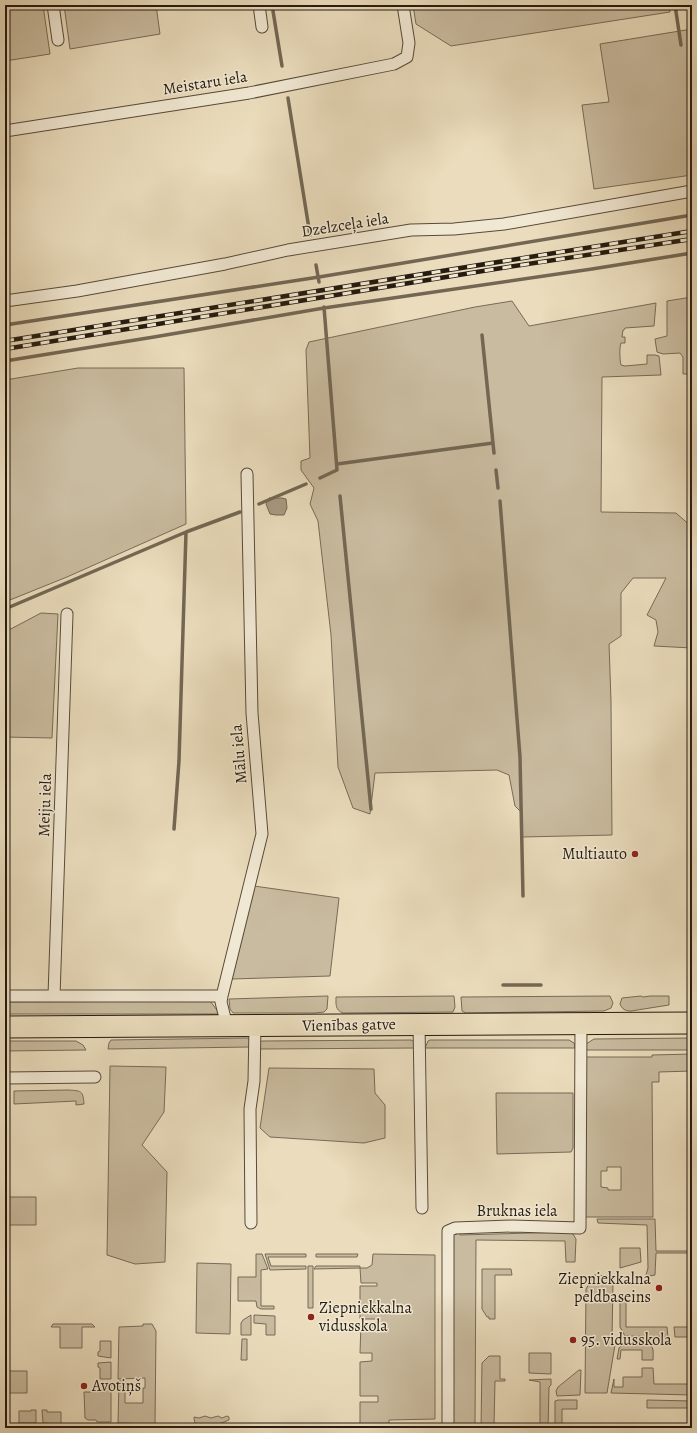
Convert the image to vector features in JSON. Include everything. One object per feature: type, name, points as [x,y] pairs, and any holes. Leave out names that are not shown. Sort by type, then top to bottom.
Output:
[{"type":"highway","name":"Vienības gatve","points":[[5,1027],[692,1023]]},
{"type":"street","points":[[53,5],[58,40]]},
{"type":"street","points":[[259,5],[262,27]]},
{"type":"street","name":"Meistaru iela","points":[[5,131],[249,92],[394,64],[407,57],[409,42],[403,5]]},
{"type":"street","name":"Dzelzceļa iela","points":[[5,302],[77,291],[288,250],[410,230],[454,229],[504,224],[692,191]]},
{"type":"street","name":"Mālu iela","points":[[227,1026],[220,1002],[262,834],[252,713],[247,474]]},
{"type":"street","name":"Meiju iela","points":[[54,996],[67,614]]},
{"type":"street","points":[[5,996],[222,996]]},
{"type":"street","points":[[419,1024],[422,1208]]},
{"type":"street","name":"Bruknas iela","points":[[448,1428],[448,1231],[455,1228],[512,1226],[580,1228],[581,1024]]},
{"type":"street","points":[[250,1223],[250,1109],[254,1080],[255,1026]]},
{"type":"street","points":[[5,1078],[95,1077]]},
{"type":"shaded area","points":[[5,5],[43,5],[50,54],[5,61]]},
{"type":"shaded area","points":[[64,5],[156,5],[160,34],[70,49]]},
{"type":"shaded area","points":[[413,5],[669,5],[670,12],[451,46],[416,24]]},
{"type":"shaded area","points":[[692,29],[692,175],[594,189],[582,105],[609,102],[600,44]]},
{"type":"shaded area","points":[[692,297],[692,374],[683,374],[683,357],[680,353],[663,354],[657,352],[655,339],[667,336],[667,301]]},
{"type":"shaded area","points":[[512,301],[529,326],[656,303],[654,326],[625,328],[623,330],[622,337],[625,337],[625,343],[621,343],[620,358],[621,365],[625,366],[647,364],[647,355],[659,356],[661,375],[602,377],[601,512],[676,513],[692,527],[692,648],[654,646],[658,632],[656,620],[647,615],[666,578],[633,578],[621,593],[621,636],[609,644],[612,835],[522,837],[522,813],[515,806],[509,775],[497,770],[375,773],[370,814],[353,808],[338,767],[331,635],[318,521],[310,504],[314,488],[301,470],[301,461],[310,458],[306,350],[309,342],[475,307]]},
{"type":"shaded area","points":[[78,368],[184,368],[186,524],[67,577],[5,602],[5,380]]},
{"type":"shaded area","points":[[269,498],[286,499],[287,508],[284,515],[270,514],[266,504]]},
{"type":"shaded area","points":[[41,613],[58,614],[52,738],[5,737],[5,632]]},
{"type":"shaded area","points":[[254,886],[339,898],[330,976],[232,979]]},
{"type":"shaded area","points":[[328,996],[327,1009],[324,1012],[315,1013],[233,1013],[230,1009],[229,999]]},
{"type":"shaded area","points":[[454,996],[455,1007],[453,1012],[343,1013],[340,1012],[336,1004],[336,997]]},
{"type":"shaded area","points":[[610,996],[613,1003],[611,1008],[604,1011],[466,1013],[462,1011],[461,997]]},
{"type":"shaded area","points":[[669,996],[669,1005],[627,1011],[620,1004],[622,998]]},
{"type":"shaded area","points":[[210,1001],[220,1014],[5,1014],[5,1002]]},
{"type":"shaded area","points":[[247,1038],[251,1040],[251,1047],[108,1049],[111,1040]]},
{"type":"shaded area","points":[[692,1038],[692,1050],[584,1050],[586,1044],[594,1039]]},
{"type":"shaded area","points":[[411,1040],[415,1042],[416,1048],[259,1049],[259,1042],[262,1041]]},
{"type":"shaded area","points":[[430,1040],[569,1040],[574,1043],[575,1048],[425,1048]]},
{"type":"shaded area","points":[[5,1041],[76,1041],[83,1045],[86,1050],[5,1051]]},
{"type":"shaded area","points":[[692,1054],[692,1071],[659,1072],[659,1082],[652,1082],[653,1217],[585,1217],[585,1057],[652,1057],[652,1055]],"holes":[[[607,1167],[621,1167],[621,1190],[608,1190],[608,1188],[601,1187],[601,1171],[607,1171]]]},
{"type":"shaded area","points":[[110,1066],[166,1067],[164,1112],[142,1145],[167,1172],[165,1262],[135,1264],[107,1255]]},
{"type":"shaded area","points":[[269,1068],[374,1069],[375,1093],[385,1105],[385,1138],[364,1143],[270,1137],[260,1128]]},
{"type":"shaded area","points":[[68,1090],[80,1092],[83,1096],[84,1104],[76,1105],[76,1101],[14,1104],[14,1091]]},
{"type":"shaded area","points":[[496,1093],[573,1093],[573,1148],[571,1152],[497,1154]]},
{"type":"shaded area","points":[[5,1197],[36,1197],[36,1225],[5,1225]]},
{"type":"shaded area","points":[[597,1219],[655,1219],[656,1251],[692,1251],[692,1253],[656,1253],[655,1275],[644,1277],[648,1268],[647,1225],[598,1223]]},
{"type":"shaded area","points":[[567,1232],[573,1234],[576,1239],[575,1262],[566,1262],[565,1241],[476,1240],[475,1428],[452,1428],[453,1235],[460,1233],[460,1235]]},
{"type":"shaded area","points":[[620,1248],[640,1248],[641,1262],[620,1268]]},
{"type":"shaded area","points":[[256,1254],[262,1254],[268,1269],[261,1270],[261,1306],[274,1306],[274,1309],[261,1309],[257,1307],[256,1301],[238,1301],[238,1277],[256,1277]]},
{"type":"shaded area","points":[[265,1254],[306,1254],[306,1257],[268,1257],[271,1266],[306,1266],[306,1269],[270,1270]]},
{"type":"shaded area","points":[[316,1254],[358,1254],[357,1257],[316,1257]]},
{"type":"shaded area","points":[[373,1254],[435,1255],[435,1419],[389,1420],[389,1428],[360,1428],[360,1402],[378,1402],[378,1396],[360,1396],[360,1362],[372,1361],[372,1353],[360,1353],[361,1323],[377,1323],[377,1319],[360,1319],[360,1286],[377,1286],[377,1283],[361,1283],[360,1268],[367,1268],[372,1265]]},
{"type":"shaded area","points":[[197,1263],[231,1264],[230,1334],[196,1333]]},
{"type":"shaded area","points":[[308,1266],[313,1266],[313,1308],[308,1308]]},
{"type":"shaded area","points":[[316,1266],[360,1266],[360,1268],[314,1269]]},
{"type":"shaded area","points":[[482,1269],[511,1269],[512,1275],[495,1275],[495,1319],[489,1319],[482,1309]]},
{"type":"shaded area","points":[[594,1275],[608,1276],[612,1278],[613,1281],[612,1338],[615,1345],[607,1393],[585,1393],[586,1289]]},
{"type":"shaded area","points":[[626,1297],[626,1327],[667,1327],[668,1337],[625,1336],[620,1327],[620,1302]]},
{"type":"shaded area","points":[[251,1315],[251,1335],[241,1335],[241,1323]]},
{"type":"shaded area","points":[[254,1315],[275,1316],[275,1335],[266,1335],[266,1324],[254,1323]]},
{"type":"shaded area","points":[[53,1324],[92,1324],[95,1327],[82,1327],[82,1348],[60,1348],[60,1327],[51,1327]]},
{"type":"shaded area","points":[[143,1324],[152,1324],[156,1331],[155,1424],[118,1423],[119,1381],[125,1381],[125,1403],[143,1403],[143,1388],[145,1388],[145,1378],[118,1379],[119,1327],[143,1326]]},
{"type":"shaded area","points":[[674,1327],[689,1327],[689,1337],[675,1337]]},
{"type":"shaded area","points":[[242,1339],[247,1339],[247,1360],[241,1360]]},
{"type":"shaded area","points":[[100,1341],[111,1341],[111,1358],[98,1356],[98,1352],[100,1351]]},
{"type":"shaded area","points":[[647,1343],[652,1348],[653,1360],[642,1360],[642,1350],[621,1350],[620,1359],[617,1359],[619,1348],[622,1345]]},
{"type":"shaded area","points":[[529,1353],[551,1353],[551,1374],[529,1373]]},
{"type":"shaded area","points":[[489,1356],[500,1356],[500,1379],[505,1379],[505,1381],[495,1381],[494,1426],[511,1428],[481,1428],[482,1363]]},
{"type":"shaded area","points":[[111,1362],[111,1379],[100,1379],[100,1368],[98,1367],[98,1363]]},
{"type":"shaded area","points":[[642,1368],[653,1368],[654,1384],[692,1384],[692,1395],[611,1393],[614,1379],[614,1387],[623,1387],[623,1377],[642,1377]]},
{"type":"shaded area","points":[[581,1370],[580,1395],[557,1396],[556,1391],[558,1387]]},
{"type":"shaded area","points":[[8,1371],[27,1371],[27,1393],[8,1393]]},
{"type":"shaded area","points":[[551,1379],[551,1385],[549,1387],[548,1428],[518,1428],[540,1427],[540,1382],[529,1380]]},
{"type":"shaded area","points":[[106,1385],[111,1385],[111,1422],[97,1422],[96,1420],[88,1420],[85,1418],[84,1392],[105,1392]]},
{"type":"shaded area","points":[[577,1400],[577,1409],[562,1409],[562,1428],[555,1428],[555,1401]]},
{"type":"shaded area","points":[[647,1400],[692,1401],[692,1408],[647,1408]]},
{"type":"shaded area","points":[[36,1410],[36,1423],[19,1423],[19,1411]]},
{"type":"shaded area","points":[[42,1410],[47,1410],[47,1412],[61,1412],[61,1424],[43,1423]]},
{"type":"shaded area","points":[[205,1416],[211,1418],[218,1416],[222,1418],[227,1416],[229,1417],[229,1420],[219,1425],[200,1427],[195,1422],[194,1417],[199,1418]]},
{"type":"waterway","points":[[272,5],[282,66]]},
{"type":"waterway","points":[[675,5],[681,45]]},
{"type":"waterway","points":[[288,98],[310,235]]},
{"type":"waterway","points":[[5,325],[319,277],[692,215]]},
{"type":"waterway","points":[[5,361],[324,308],[692,253]]},
{"type":"waterway","points":[[316,265],[319,282]]},
{"type":"waterway","points":[[320,478],[337,470],[324,307]]},
{"type":"waterway","points":[[482,335],[494,453]]},
{"type":"waterway","points":[[337,464],[493,443]]},
{"type":"waterway","points":[[496,470],[498,488]]},
{"type":"waterway","points":[[259,504],[306,484]]},
{"type":"waterway","points":[[340,496],[371,809]]},
{"type":"waterway","points":[[500,501],[520,757],[523,896]]},
{"type":"waterway","points":[[5,609],[186,532],[240,512]]},
{"type":"waterway","points":[[174,829],[179,761],[186,532]]},
{"type":"waterway","points":[[503,985],[541,985]]},
{"type":"railway","points":[[5,341],[692,231]]},
{"type":"railway","points":[[5,349],[489,270],[692,239]]},
{"type":"place","name":"Multiauto","points":[[635,854]]},
{"type":"place","name":"Ziepniekkalna peldbaseins","points":[[659,1288]]},
{"type":"place","name":"Ziepniekkalna vidusskola","points":[[311,1317]]},
{"type":"place","name":"95. vidusskola","points":[[573,1340]]},
{"type":"place","name":"Avotiņš","points":[[84,1386]]}]
